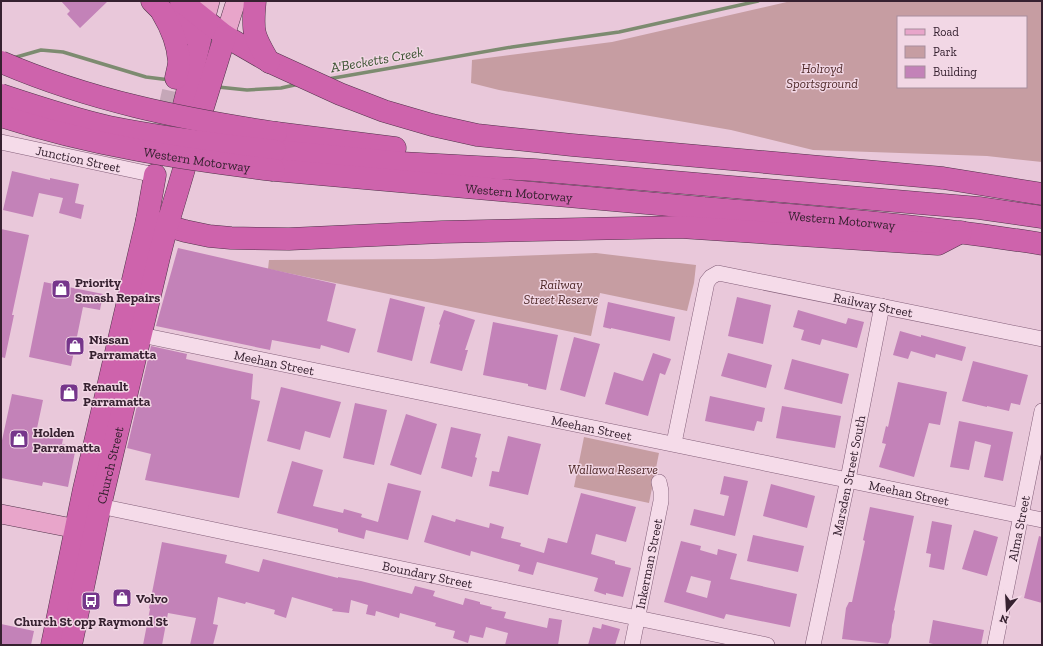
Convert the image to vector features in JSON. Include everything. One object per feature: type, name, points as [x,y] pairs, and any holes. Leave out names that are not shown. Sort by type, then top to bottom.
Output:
[{"type":"highway","points":[[181,1],[198,33],[194,106],[222,45]]},
{"type":"highway","points":[[255,1],[253,29],[255,38],[270,62]]},
{"type":"highway","points":[[156,5],[172,29],[198,33],[222,45],[270,62],[340,94],[384,111],[432,125],[477,135],[602,148],[943,178],[1042,194]]},
{"type":"highway","points":[[176,78],[179,61],[198,33]]},
{"type":"highway","name":"Western Motorway","points":[[1,62],[64,86],[137,107],[185,118],[275,151],[407,183],[766,213],[961,232],[1042,244]]},
{"type":"highway","name":"Western Motorway","points":[[1,95],[60,114],[108,126],[184,140],[275,151],[401,163],[535,170],[979,208],[1042,217]]},
{"type":"highway","name":"Western Motorway","points":[[1,116],[56,132],[146,152],[208,162],[275,151]]},
{"type":"highway","name":"Church Street","points":[[71,645],[86,528],[84,490],[157,223],[184,170]]},
{"type":"highway","name":"Church Street","points":[[52,645],[86,528],[107,507],[141,335],[157,223],[155,175]]},
{"type":"highway","points":[[157,223],[209,236],[289,239],[442,232],[680,227],[938,244],[961,232]]},
{"type":"main road","points":[[222,45],[236,1]]},
{"type":"main road","points":[[1,514],[86,528]]},
{"type":"street","name":"Junction Street","points":[[1,142],[155,175]]},
{"type":"street","name":"Railway Street","points":[[674,443],[707,282],[714,274],[723,273],[1042,339]]},
{"type":"street","name":"Marsden Street South","points":[[812,645],[848,479],[882,306]]},
{"type":"street","name":"Meehan Street","points":[[141,335],[674,443],[1042,520]]},
{"type":"street","name":"Alma Street","points":[[996,645],[1042,411]]},
{"type":"street","name":"Inkerman Street","points":[[632,645],[661,501],[659,482]]},
{"type":"street","points":[[84,490],[95,504],[107,507]]},
{"type":"street","name":"Boundary Street","points":[[107,507],[767,645]]},
{"type":"green space","name":"Holroyd Sportsground","points":[[791,1],[1042,1],[1042,162],[987,156],[813,150],[731,130],[499,90],[471,83],[472,60],[612,42]]},
{"type":"green space","name":"Railway Street Reserve","points":[[596,253],[696,265],[694,283],[687,311],[600,293],[591,336],[268,269],[269,260],[433,259]]},
{"type":"green space","name":"Wallawa Reserve","points":[[584,437],[659,453],[649,503],[574,487]]},
{"type":"building","points":[[61,1],[108,1],[80,28],[67,14],[70,11]]},
{"type":"building","points":[[12,171],[50,180],[50,178],[79,184],[75,203],[84,205],[81,219],[59,213],[63,198],[39,193],[33,217],[3,210]]},
{"type":"building","points":[[1,229],[29,235],[12,315],[14,315],[5,358],[1,357]]},
{"type":"building","points":[[178,248],[336,284],[327,321],[356,329],[349,353],[321,345],[320,349],[272,340],[270,350],[156,326]]},
{"type":"building","points":[[44,282],[103,294],[100,310],[83,307],[71,366],[29,357]]},
{"type":"building","points":[[737,297],[771,305],[763,344],[728,336]]},
{"type":"building","points":[[390,298],[425,307],[412,361],[377,352]]},
{"type":"building","points":[[608,302],[675,317],[670,341],[603,327]]},
{"type":"building","points":[[444,310],[475,320],[465,350],[468,350],[462,371],[430,363],[439,324]]},
{"type":"building","points":[[798,310],[846,324],[848,318],[864,322],[857,348],[822,339],[820,345],[801,340],[804,330],[793,327]]},
{"type":"building","points":[[493,322],[558,335],[546,390],[528,386],[528,384],[483,375]]},
{"type":"building","points":[[900,331],[966,347],[962,361],[936,354],[935,358],[911,351],[908,359],[893,355]]},
{"type":"building","points":[[574,337],[600,344],[585,397],[560,390]]},
{"type":"building","points":[[151,346],[187,354],[186,359],[253,374],[251,399],[260,401],[239,498],[145,480],[151,454],[127,448]]},
{"type":"building","points":[[653,353],[671,359],[665,375],[660,373],[648,416],[605,404],[614,372],[643,381]]},
{"type":"building","points":[[728,353],[772,365],[766,388],[721,376]]},
{"type":"building","points":[[792,359],[849,374],[842,404],[784,389]]},
{"type":"building","points":[[973,361],[1028,375],[1020,405],[1011,403],[1009,411],[962,401]]},
{"type":"building","points":[[898,382],[947,392],[940,425],[929,423],[914,477],[879,467],[886,444],[882,443],[886,426],[888,427]]},
{"type":"building","points":[[281,387],[341,402],[330,438],[305,431],[300,450],[267,441]]},
{"type":"building","points":[[12,394],[43,400],[36,433],[63,439],[62,444],[76,447],[68,487],[43,482],[42,486],[1,478],[1,445]]},
{"type":"building","points":[[710,396],[765,408],[762,422],[757,421],[754,431],[705,421]]},
{"type":"building","points":[[355,403],[387,410],[374,465],[343,458]]},
{"type":"building","points":[[782,406],[841,416],[835,448],[776,438]]},
{"type":"building","points":[[406,414],[437,424],[421,475],[390,465]]},
{"type":"building","points":[[959,421],[1013,432],[1003,481],[984,477],[991,445],[975,441],[969,470],[950,467]]},
{"type":"building","points":[[451,427],[481,434],[472,477],[441,468]]},
{"type":"building","points":[[508,436],[541,444],[528,495],[489,486],[492,471],[499,472]]},
{"type":"building","points":[[292,461],[323,470],[313,506],[343,513],[344,509],[362,514],[361,517],[378,522],[388,483],[421,491],[408,540],[366,530],[364,539],[338,532],[338,529],[277,513]]},
{"type":"building","points":[[724,476],[748,481],[735,536],[690,525],[694,509],[724,516],[729,496],[720,494]]},
{"type":"building","points":[[771,484],[815,496],[807,528],[763,516]]},
{"type":"building","points":[[581,493],[636,507],[626,542],[596,534],[591,554],[615,561],[615,564],[631,568],[623,597],[606,593],[606,595],[594,591],[598,578],[537,562],[533,575],[518,571],[520,565],[471,551],[470,556],[424,542],[432,515],[455,522],[456,519],[489,528],[490,523],[504,527],[501,538],[521,543],[520,546],[544,553],[548,538],[567,543]]},
{"type":"building","points":[[870,507],[914,516],[894,610],[891,637],[888,644],[842,639],[846,608],[849,602],[852,602],[865,541],[863,540]]},
{"type":"building","points":[[932,521],[952,525],[944,570],[929,567],[931,554],[926,553]]},
{"type":"building","points":[[974,530],[998,537],[987,576],[962,569]]},
{"type":"building","points":[[753,535],[804,546],[798,572],[747,561]]},
{"type":"building","points":[[1039,536],[1042,537],[1042,603],[1024,598]]},
{"type":"building","points":[[681,541],[701,546],[700,550],[717,555],[718,549],[737,554],[730,579],[797,594],[790,627],[726,614],[724,619],[664,602]],"holes":[[[691,576],[711,581],[707,598],[686,592]]]},
{"type":"building","points":[[162,542],[227,555],[225,563],[259,572],[263,559],[338,578],[361,581],[412,594],[415,586],[435,591],[433,596],[463,605],[465,598],[492,607],[491,609],[506,612],[504,618],[547,628],[549,618],[562,620],[558,645],[505,645],[508,633],[486,627],[483,638],[470,635],[468,643],[453,638],[455,631],[435,626],[436,623],[400,613],[399,618],[376,611],[375,616],[366,614],[368,605],[351,600],[349,613],[332,611],[333,609],[292,597],[286,618],[274,614],[275,610],[246,602],[245,604],[218,597],[213,624],[218,625],[213,645],[190,645],[196,618],[168,613],[162,645],[143,645]]},
{"type":"building","points":[[933,620],[984,630],[981,645],[937,645],[929,643]]},
{"type":"building","points":[[1,624],[34,631],[31,645],[1,645]]},
{"type":"building","points":[[602,624],[620,629],[615,645],[588,645],[593,627],[601,629]]},
{"type":"waterway","name":"A'Becketts Creek","points":[[328,79],[512,47],[619,32],[758,1]]},
{"type":"waterway","name":"A'Becketts Creek","points":[[13,58],[41,50],[63,52],[146,77],[170,80]]},
{"type":"waterway","name":"A'Becketts Creek","points":[[218,87],[247,90],[281,88],[299,84]]},
{"type":"tunnel","points":[[161,145],[176,78]]},
{"type":"place","name":"Priority Smash Repairs","points":[[61,289]]},
{"type":"place","name":"Nissan Parramatta","points":[[75,346]]},
{"type":"place","name":"Renault Parramatta","points":[[69,393]]},
{"type":"place","name":"Holden Parramatta","points":[[19,439]]},
{"type":"place","name":"Volvo","points":[[122,598]]},
{"type":"place","name":"Church St opp Raymond St","points":[[91,601]]}]
